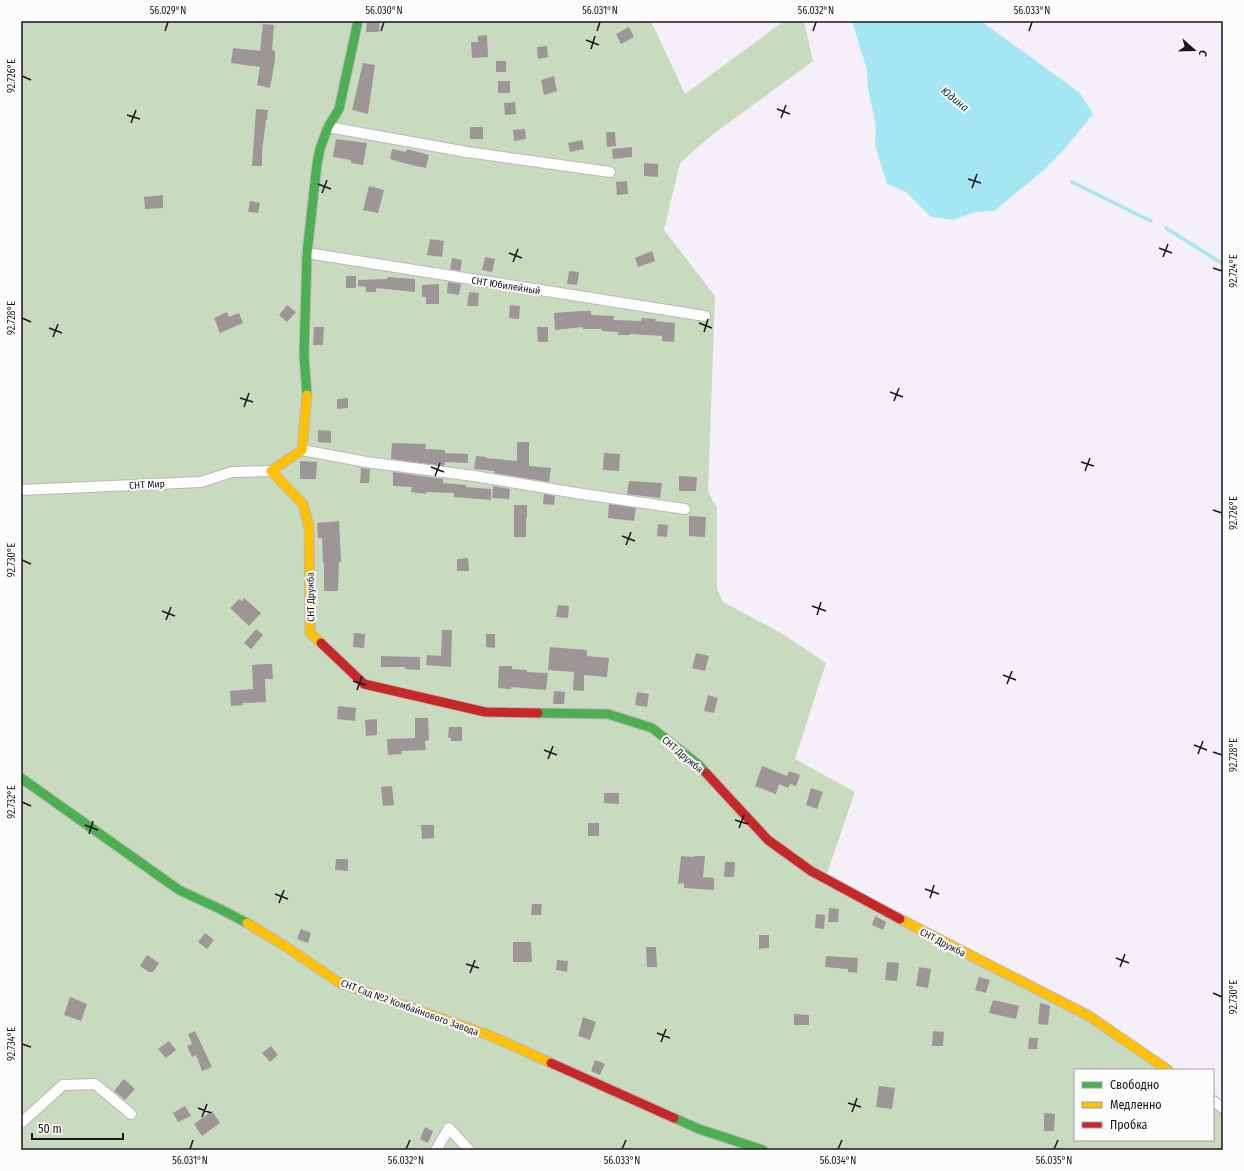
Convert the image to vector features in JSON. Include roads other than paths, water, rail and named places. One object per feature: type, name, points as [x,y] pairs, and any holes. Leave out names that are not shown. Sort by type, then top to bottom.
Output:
[{"type":"street","points":[[302,450],[307,392],[304,355],[307,253],[317,164],[320,149],[328,128],[338,109],[358,21]]},
{"type":"street","points":[[328,128],[467,152],[610,172]]},
{"type":"street","name":"СНТ Юбилейный","points":[[307,253],[705,316]]},
{"type":"street","points":[[271,471],[302,450],[366,462],[474,476],[685,509]]},
{"type":"street","name":"СНТ Мир","points":[[21,490],[201,482],[232,472],[271,471]]},
{"type":"street","name":"СНТ Дружба","points":[[271,471],[303,504],[309,527],[310,633],[364,684],[485,712],[608,714],[652,728],[699,765],[768,840],[811,871],[927,934],[1089,1016],[1167,1069]]},
{"type":"street","name":"СНТ Сад №2 Комбайнового Завода","points":[[21,778],[179,890],[250,925],[340,982],[491,1036],[698,1129],[763,1150]]},
{"type":"street","points":[[21,1122],[63,1085],[95,1084],[131,1114]]},
{"type":"street","points":[[1214,1102],[1223,1108]]},
{"type":"street","points":[[436,1150],[449,1128],[469,1150]]},
{"type":"water","points":[[852,21],[981,21],[1080,93],[1093,114],[1067,146],[1044,170],[994,211],[975,212],[953,220],[931,217],[906,192],[887,184],[875,145],[876,126],[868,89],[867,70]]},
{"type":"waterway","name":"Юдина","points":[[1072,182],[1151,221]]},
{"type":"waterway","name":"Юдина","points":[[1166,228],[1223,264]]}]
